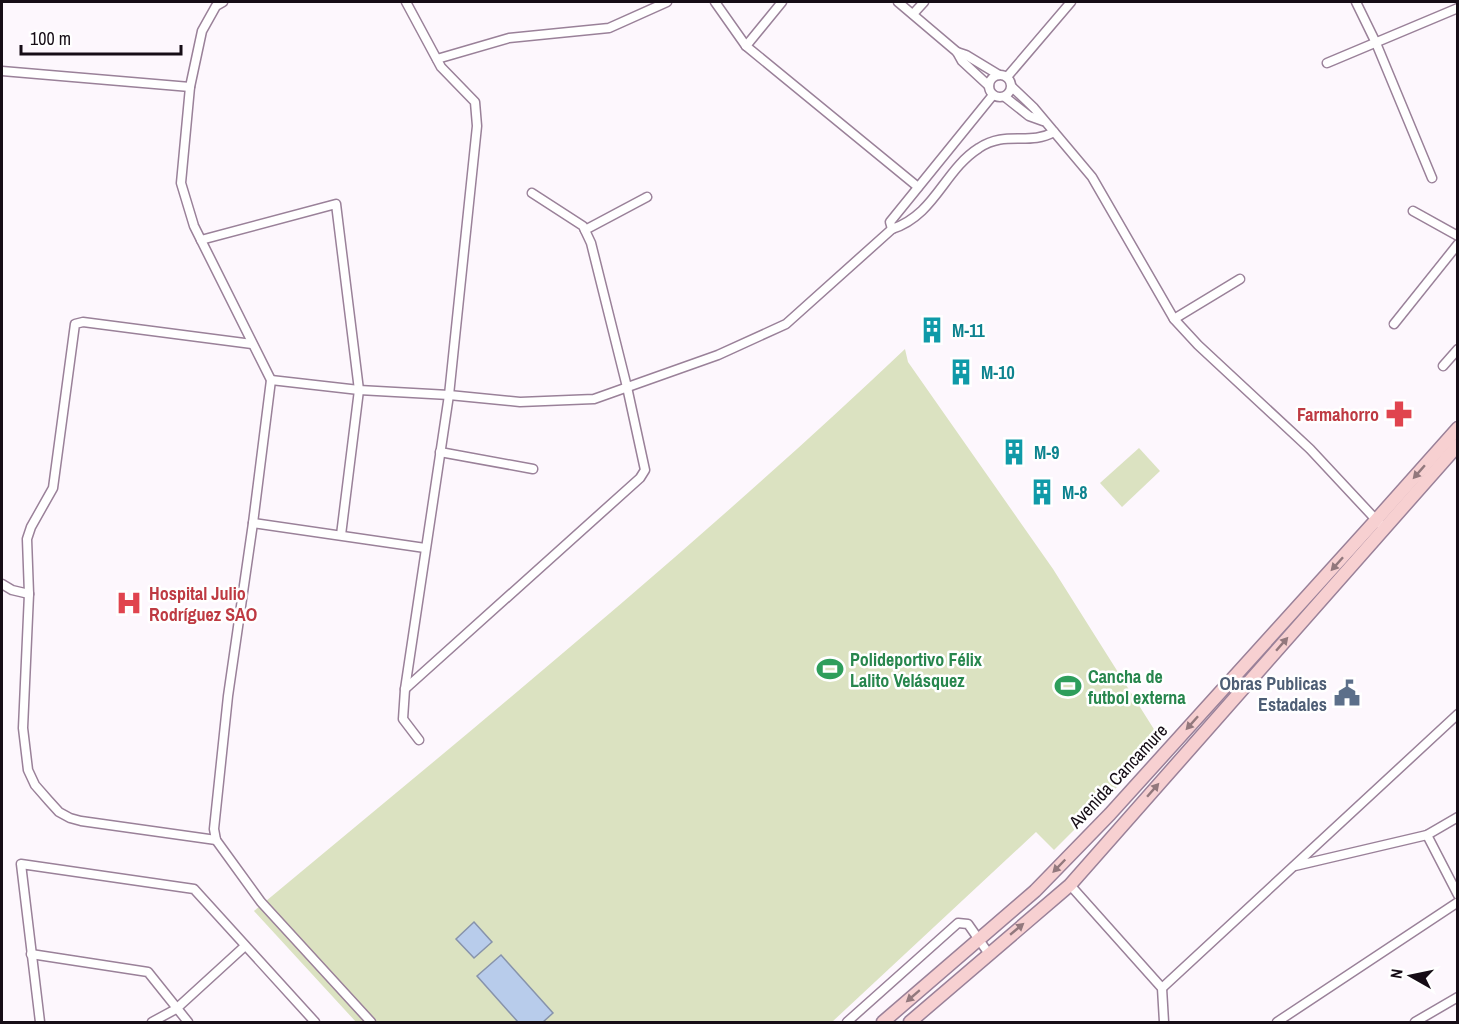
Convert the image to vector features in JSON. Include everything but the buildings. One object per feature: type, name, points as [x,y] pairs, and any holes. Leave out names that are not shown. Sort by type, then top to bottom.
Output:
[{"type":"main road","name":"Avenida Cancamure","points":[[910,1023],[1070,885],[1381,524],[1458,428]]},
{"type":"main road","name":"Avenida Cancamure","points":[[883,1023],[1035,891],[1458,445]]},
{"type":"street","points":[[223,2],[216,6],[202,31],[190,87],[181,183],[194,226],[272,380],[228,696],[214,819],[216,840],[261,902],[371,1023]]},
{"type":"street","points":[[406,2],[436,60],[475,102],[477,126],[449,395],[405,689],[403,718],[420,740]]},
{"type":"street","points":[[436,60],[509,38],[609,28],[667,2]]},
{"type":"street","points":[[715,2],[746,46],[918,187]]},
{"type":"street","points":[[746,46],[782,2]]},
{"type":"street","points":[[898,2],[957,52],[962,61],[998,97],[1005,97],[1029,116],[1043,121]]},
{"type":"street","points":[[913,14],[924,2]]},
{"type":"street","points":[[892,229],[890,222],[991,91],[992,79],[1003,76],[1071,2]]},
{"type":"street","points":[[1356,2],[1432,178]]},
{"type":"street","points":[[1327,63],[1458,8]]},
{"type":"street","points":[[957,52],[1003,76],[1034,108],[1092,177],[1174,319],[1198,345],[1310,449],[1381,524]]},
{"type":"street","points":[[2,71],[190,87]]},
{"type":"street","points":[[1005,97],[1012,87]]},
{"type":"street","points":[[272,380],[359,390],[520,402],[594,399],[718,355],[786,324],[892,229],[918,216],[972,153],[986,143],[1002,138],[1044,138],[1054,132]]},
{"type":"street","points":[[405,689],[640,478],[645,470],[591,243],[583,226],[532,193]]},
{"type":"street","points":[[585,230],[647,197]]},
{"type":"street","points":[[201,240],[336,204],[359,390],[341,535]]},
{"type":"street","points":[[1413,211],[1458,236]]},
{"type":"street","points":[[1394,324],[1458,244]]},
{"type":"street","points":[[1174,319],[1240,279]]},
{"type":"street","points":[[216,840],[81,821],[59,812],[35,785],[28,770],[23,728],[29,594],[27,540],[31,527],[53,488],[75,324],[83,322],[252,344]]},
{"type":"street","points":[[1443,366],[1458,349]]},
{"type":"street","points":[[440,452],[533,469]]},
{"type":"street","points":[[253,523],[425,548]]},
{"type":"street","points":[[2,584],[12,590],[29,594]]},
{"type":"street","points":[[1162,988],[1458,714]]},
{"type":"street","points":[[1110,814],[1122,826]]},
{"type":"street","points":[[1293,867],[1427,835],[1458,817]]},
{"type":"street","points":[[1427,835],[1458,896]]},
{"type":"street","points":[[40,1023],[21,864],[194,889],[315,1023]]},
{"type":"street","points":[[1070,885],[1162,988],[1164,1023]]},
{"type":"street","points":[[1277,1023],[1458,902]]},
{"type":"street","points":[[847,1023],[958,923],[968,924],[989,954]]},
{"type":"street","points":[[152,1023],[176,1010],[245,946]]},
{"type":"street","points":[[31,954],[148,972],[188,1023]]},
{"type":"street","points":[[1415,1023],[1458,997]]},
{"type":"green space","name":"Polideportivo Félix Lalito Velásquez","points":[[905,349],[908,362],[1053,569],[1162,742],[1054,850],[1036,832],[832,1022],[356,1022],[254,911],[666,565]]},
{"type":"green space","points":[[1139,448],[1160,471],[1122,507],[1100,483]]},
{"type":"water","points":[[474,922],[492,942],[474,958],[456,939]]},
{"type":"water","points":[[501,955],[553,1013],[543,1022],[518,1022],[477,976]]},
{"type":"place","name":"M-11","points":[[932,330]]},
{"type":"place","name":"M-10","points":[[961,372]]},
{"type":"place","name":"Farmahorro","points":[[1399,414]]},
{"type":"place","name":"M-9","points":[[1014,452]]},
{"type":"place","name":"M-8","points":[[1042,492]]},
{"type":"place","name":"Hospital Julio Rodríguez SAO","points":[[129,603]]},
{"type":"place","name":"Polideportivo Félix Lalito Velásquez","points":[[830,669]]},
{"type":"place","name":"Cancha de futbol externa","points":[[1068,686]]},
{"type":"place","name":"Obras Publicas Estadales","points":[[1347,693]]}]
